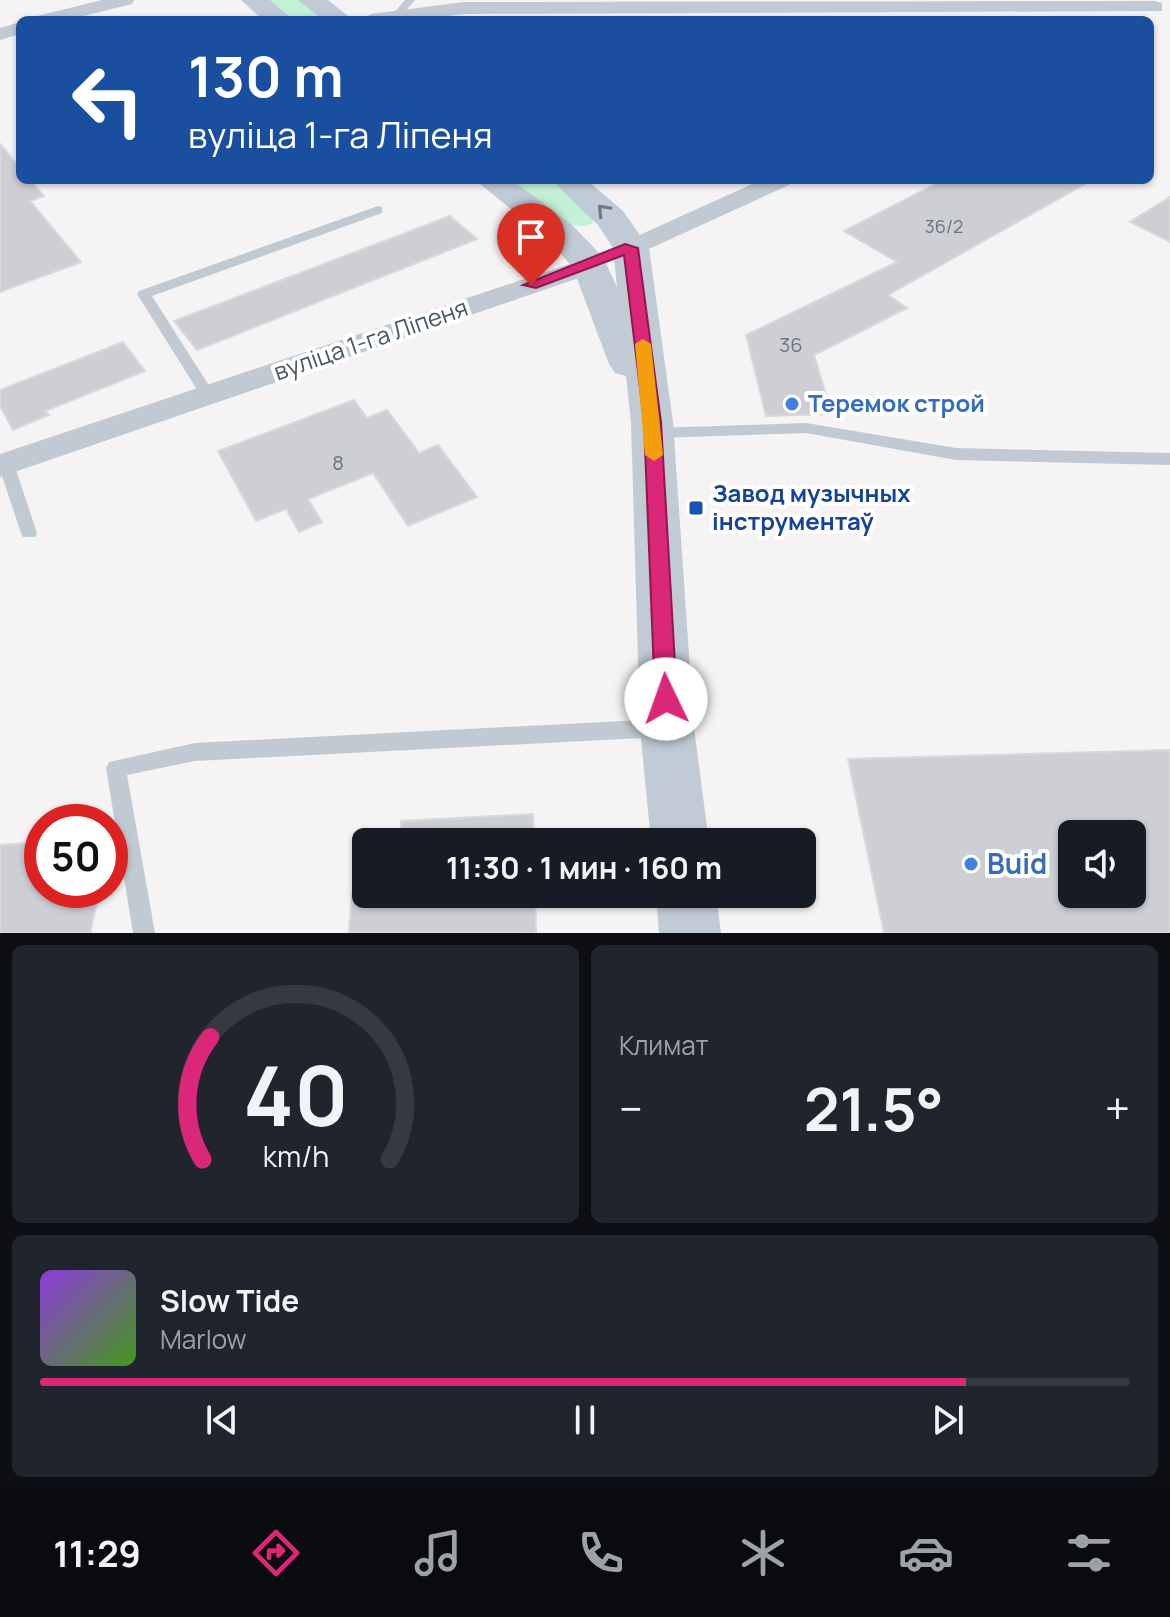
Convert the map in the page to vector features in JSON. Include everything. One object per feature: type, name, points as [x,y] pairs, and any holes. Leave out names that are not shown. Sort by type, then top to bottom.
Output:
[{"type":"main road","points":[[254,0],[275,16]]},
{"type":"main road","points":[[311,0],[334,16]]},
{"type":"main road","points":[[496,184],[560,232],[590,265],[653,427]]},
{"type":"main road","points":[[572,184],[611,218],[631,248],[653,427],[667,728],[678,828]]},
{"type":"main road","name":"вуліца 1-га Ліпеня","points":[[590,265],[631,248]]},
{"type":"main road","points":[[687,908],[690,933]]},
{"type":"street","points":[[60,16],[125,0]]},
{"type":"street","points":[[381,16],[404,7],[685,3],[1153,9]]},
{"type":"street","name":"вуліца 1-га Ліпеня","points":[[631,248],[772,184]]},
{"type":"street","name":"вуліца 1-га Ліпеня","points":[[3,465],[590,265]]},
{"type":"lane","points":[[208,395],[144,294],[378,210]]},
{"type":"lane","points":[[653,427],[806,428],[956,454],[1170,459]]},
{"type":"lane","points":[[3,465],[29,533]]},
{"type":"lane","points":[[144,933],[116,768],[195,752],[667,728]]},
{"type":"green space","points":[[266,0],[300,0],[322,16],[288,16]]},
{"type":"green space","points":[[513,184],[554,184],[588,208],[594,216],[592,224],[570,224],[537,204]]},
{"type":"building","points":[[0,144],[16,163],[16,184],[34,184],[44,196],[30,201],[81,262],[0,292]]},
{"type":"building","points":[[935,184],[1085,184],[888,295],[907,308],[814,355],[832,414],[766,416],[746,335],[897,262],[844,231]]},
{"type":"building","points":[[1170,197],[1170,242],[1130,222]]},
{"type":"building","points":[[450,216],[477,239],[197,350],[174,321]]},
{"type":"building","points":[[123,342],[145,371],[45,411],[49,415],[13,430],[0,406],[0,390]]},
{"type":"building","points":[[354,400],[367,418],[387,410],[419,453],[438,445],[477,497],[408,526],[373,473],[308,499],[322,522],[299,532],[286,509],[256,521],[218,451]]},
{"type":"building","name":"Buid","points":[[1170,750],[1170,933],[884,933],[848,759]]},
{"type":"building","points":[[533,814],[534,828],[401,828],[401,821]]},
{"type":"building","points":[[24,843],[24,908],[96,908],[90,933],[0,933],[0,845]]},
{"type":"building","points":[[352,894],[352,908],[535,908],[536,933],[349,932]]},
{"type":"slow traffic","points":[[643,344],[654,455]]},
{"type":"place","name":"Теремок строй","points":[[792,404]]},
{"type":"place","name":"Завод музычных інструментаў","points":[[696,508]]},
{"type":"place","name":"Buid","points":[[971,864]]},
{"type":"route","points":[[531,285],[631,248],[652,422],[666,699]]}]
